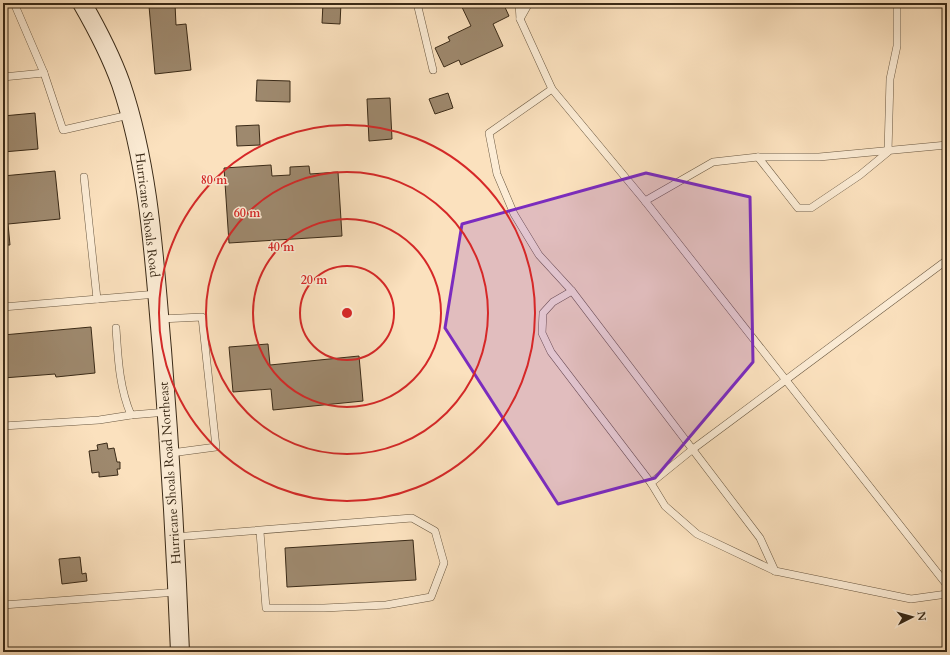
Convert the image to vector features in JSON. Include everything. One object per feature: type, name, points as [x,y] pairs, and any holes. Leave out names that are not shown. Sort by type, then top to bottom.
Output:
[{"type":"street","name":"Hurricane Shoals Road","points":[[82,3],[98,31],[121,83],[140,153],[147,196],[157,294]]},
{"type":"street","name":"Hurricane Shoals Road Northeast","points":[[157,294],[170,453],[180,652]]},
{"type":"lane","points":[[14,3],[44,73],[63,130],[130,115]]},
{"type":"lane","points":[[417,3],[433,70]]},
{"type":"lane","points":[[519,3],[520,19],[552,89],[645,201],[947,585]]},
{"type":"lane","points":[[520,19],[529,3]]},
{"type":"lane","points":[[758,157],[798,208],[811,208],[860,175],[888,152],[890,79],[896,46],[897,3]]},
{"type":"lane","points":[[3,77],[44,73]]},
{"type":"lane","points":[[552,89],[489,133],[497,174],[514,214],[539,254],[572,291],[760,538],[775,571]]},
{"type":"lane","points":[[645,201],[713,162],[758,157],[820,157],[888,152],[947,145]]},
{"type":"lane","points":[[84,177],[97,299]]},
{"type":"lane","points":[[651,482],[947,260]]},
{"type":"lane","points":[[572,291],[553,302],[543,313],[542,333],[551,352],[651,482],[665,506],[697,534],[775,571],[911,599],[947,594]]},
{"type":"lane","points":[[3,307],[157,294]]},
{"type":"lane","points":[[159,319],[202,317],[216,447],[170,453]]},
{"type":"lane","points":[[116,328],[119,370],[125,401],[131,415]]},
{"type":"lane","points":[[3,426],[99,420],[131,415],[167,412]]},
{"type":"lane","points":[[174,538],[260,532],[412,518],[435,531],[444,563],[432,597],[386,605],[324,608],[266,608],[260,532]]},
{"type":"lane","points":[[3,605],[178,592]]},
{"type":"highlighted area","points":[[646,173],[750,197],[753,362],[655,478],[558,504],[445,328],[462,224]]},
{"type":"building","points":[[323,3],[341,3],[340,24],[322,23]]},
{"type":"building","points":[[460,3],[503,3],[509,16],[493,24],[503,46],[461,65],[459,60],[444,67],[435,48],[450,41],[448,37],[471,26]]},
{"type":"building","points":[[175,4],[176,25],[186,24],[191,70],[155,74],[149,6]]},
{"type":"building","points":[[257,80],[290,81],[290,102],[256,101]]},
{"type":"building","points":[[448,93],[453,108],[435,114],[429,99]]},
{"type":"building","points":[[390,98],[392,139],[369,141],[367,99]]},
{"type":"building","points":[[35,113],[38,149],[3,152],[3,116]]},
{"type":"building","points":[[259,125],[260,145],[237,146],[236,126]]},
{"type":"building","points":[[271,165],[272,176],[290,175],[290,167],[309,166],[310,174],[338,172],[342,236],[229,243],[224,168]]},
{"type":"building","points":[[55,171],[60,219],[8,224],[10,245],[3,245],[3,176]]},
{"type":"building","points":[[91,327],[95,373],[56,377],[55,374],[3,378],[3,335]]},
{"type":"building","points":[[268,344],[270,365],[359,356],[363,401],[273,410],[271,389],[233,392],[229,347]]},
{"type":"building","points":[[107,443],[108,449],[114,448],[117,462],[120,462],[120,469],[117,469],[118,475],[99,477],[99,472],[92,473],[89,451],[98,450],[97,445]]},
{"type":"building","points":[[413,540],[416,580],[287,587],[285,548]]},
{"type":"building","points":[[80,557],[82,574],[86,573],[87,581],[62,584],[59,559]]}]
